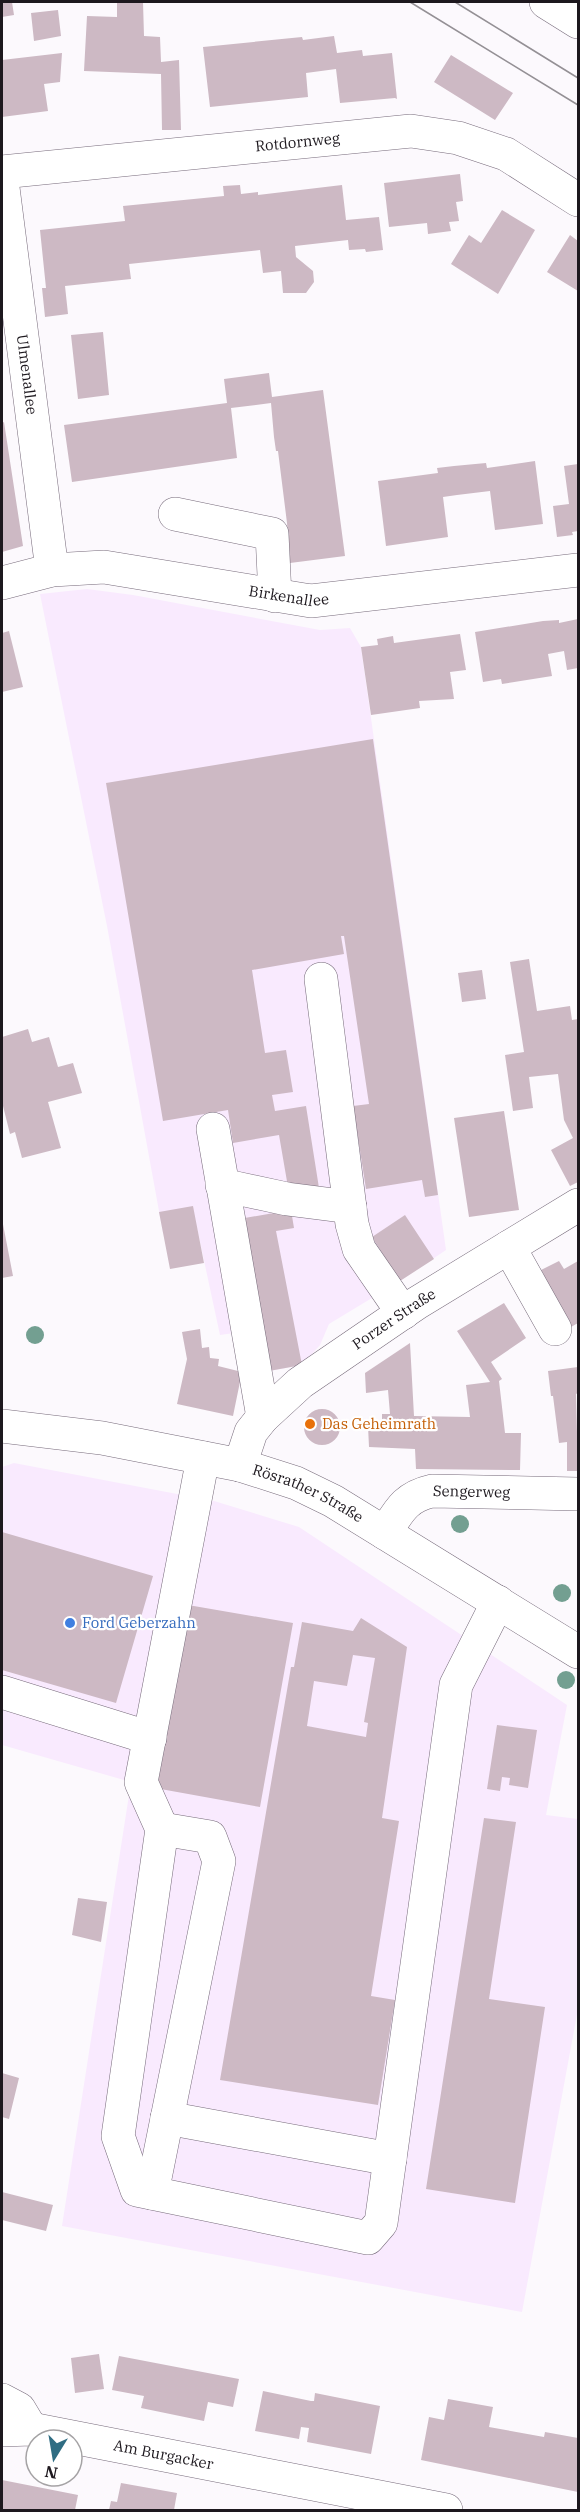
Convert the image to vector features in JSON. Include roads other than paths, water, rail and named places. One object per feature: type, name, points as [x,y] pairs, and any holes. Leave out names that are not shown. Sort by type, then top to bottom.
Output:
[{"type":"street","points":[[546,2],[579,22]]},
{"type":"street","name":"Rotdornweg","points":[[2,172],[411,131],[458,138],[506,154],[579,200]]},
{"type":"street","name":"Ulmenallee","points":[[2,180],[52,570]]},
{"type":"street","points":[[175,514],[272,534],[276,596]]},
{"type":"street","name":"Birkenallee","points":[[2,583],[52,570],[104,567],[311,601],[579,570]]},
{"type":"street","points":[[321,979],[352,1224],[359,1249],[403,1313]]},
{"type":"street","points":[[213,1129],[262,1417]]},
{"type":"street","points":[[222,1185],[288,1199],[350,1207]]},
{"type":"street","name":"Porzer Straße","points":[[240,1465],[251,1432],[262,1417],[300,1383],[403,1313],[579,1205]]},
{"type":"street","points":[[509,1247],[555,1329]]},
{"type":"street","name":"Rösrather Straße","points":[[2,1426],[102,1438],[240,1465],[296,1483],[333,1501],[579,1652]]},
{"type":"street","points":[[203,1458],[141,1782],[162,1829],[118,2136],[137,2190],[368,2238],[381,2223],[456,1685],[498,1602]]},
{"type":"street","name":"Sengerweg","points":[[385,1533],[405,1503],[417,1494],[432,1491],[579,1494]]},
{"type":"street","points":[[2,1692],[150,1738]]},
{"type":"street","points":[[152,2193],[219,1861],[210,1838],[162,1829]]},
{"type":"street","points":[[167,2118],[390,2159]]},
{"type":"street","points":[[2,2400],[19,2409],[16,2430]]},
{"type":"street","name":"Am Burgacker","points":[[16,2430],[320,2499],[446,2511]]},
{"type":"tram line","points":[[410,2],[578,105]]},
{"type":"tram line","points":[[455,2],[578,78]]},
{"type":"place","name":"Das Geheimrath","points":[[310,1424]]},
{"type":"place","name":"Ford Geberzahn","points":[[70,1623]]}]
